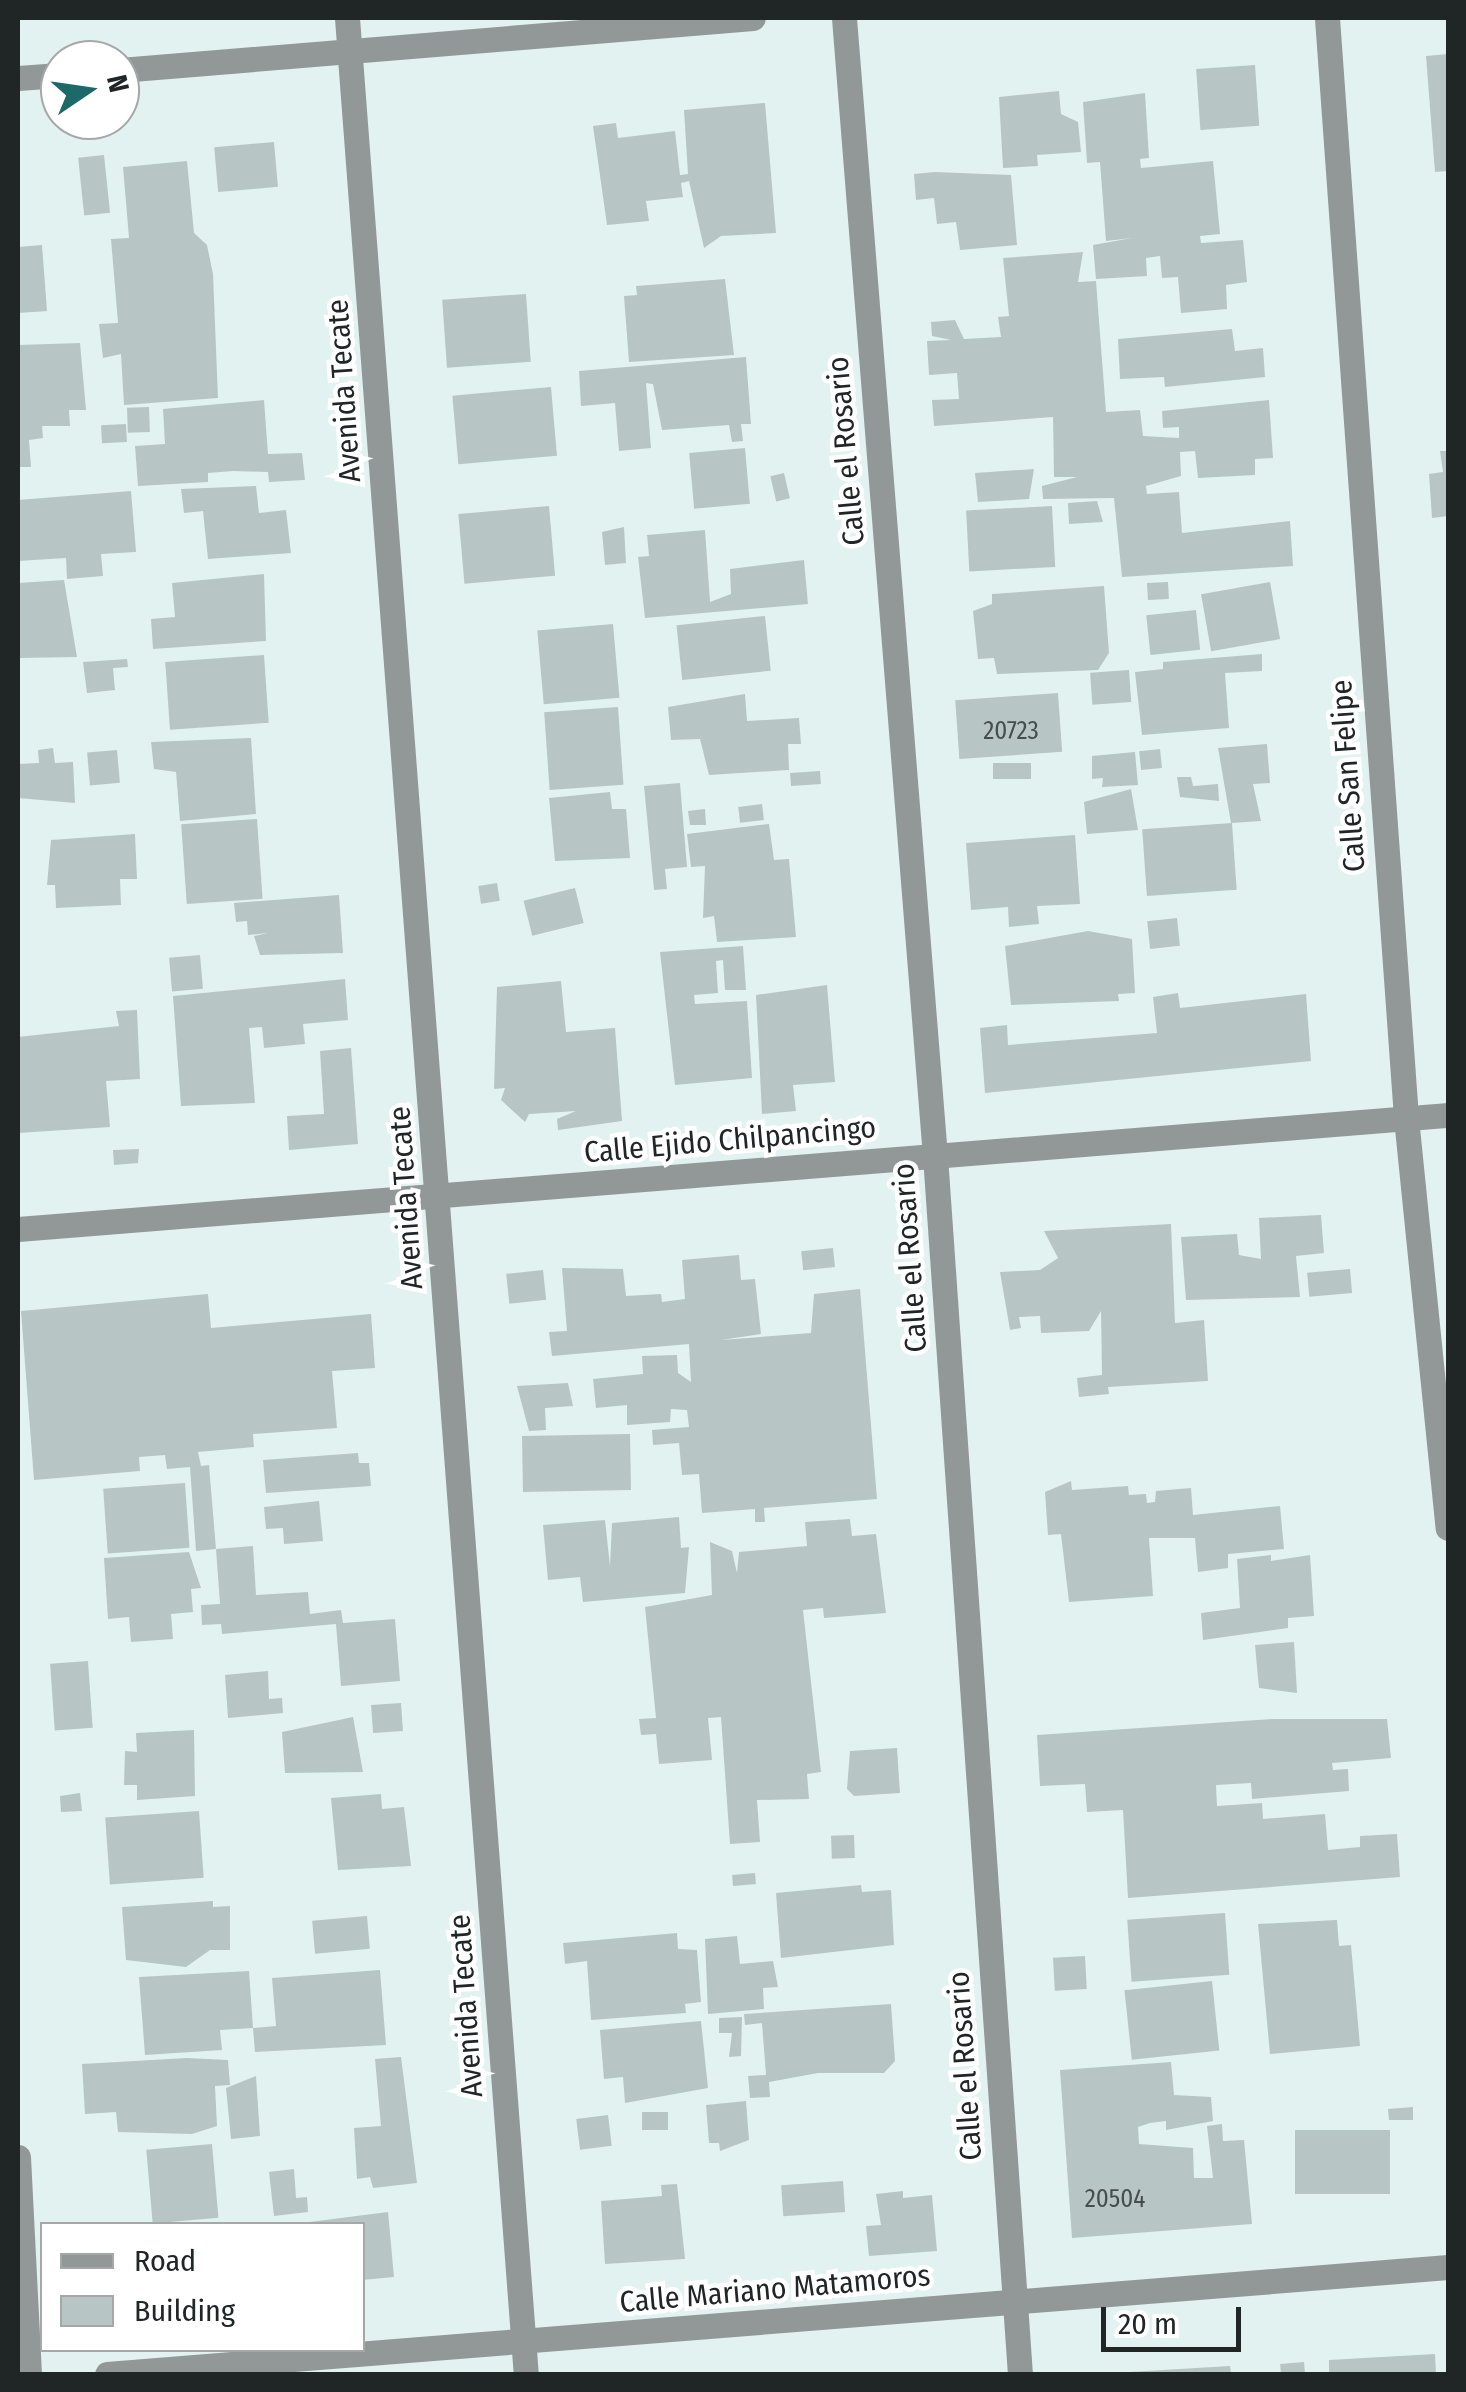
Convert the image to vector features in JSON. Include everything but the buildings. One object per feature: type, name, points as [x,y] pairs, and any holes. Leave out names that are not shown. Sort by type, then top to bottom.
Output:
[{"type":"street","name":"Avenida Tecate","points":[[347,18],[526,2374]]},
{"type":"street","points":[[140,68],[753,18]]},
{"type":"street","name":"Calle el Rosario","points":[[844,18],[935,1156],[1020,2374]]},
{"type":"street","name":"Calle San Felipe","points":[[1327,18],[1406,1118],[1448,1528]]},
{"type":"street","name":"Calle Ejido Chilpancingo","points":[[18,1230],[1448,1115]]},
{"type":"street","points":[[18,2157],[29,2374]]},
{"type":"street","name":"Calle Mariano Matamoros","points":[[107,2374],[1448,2267]]}]
